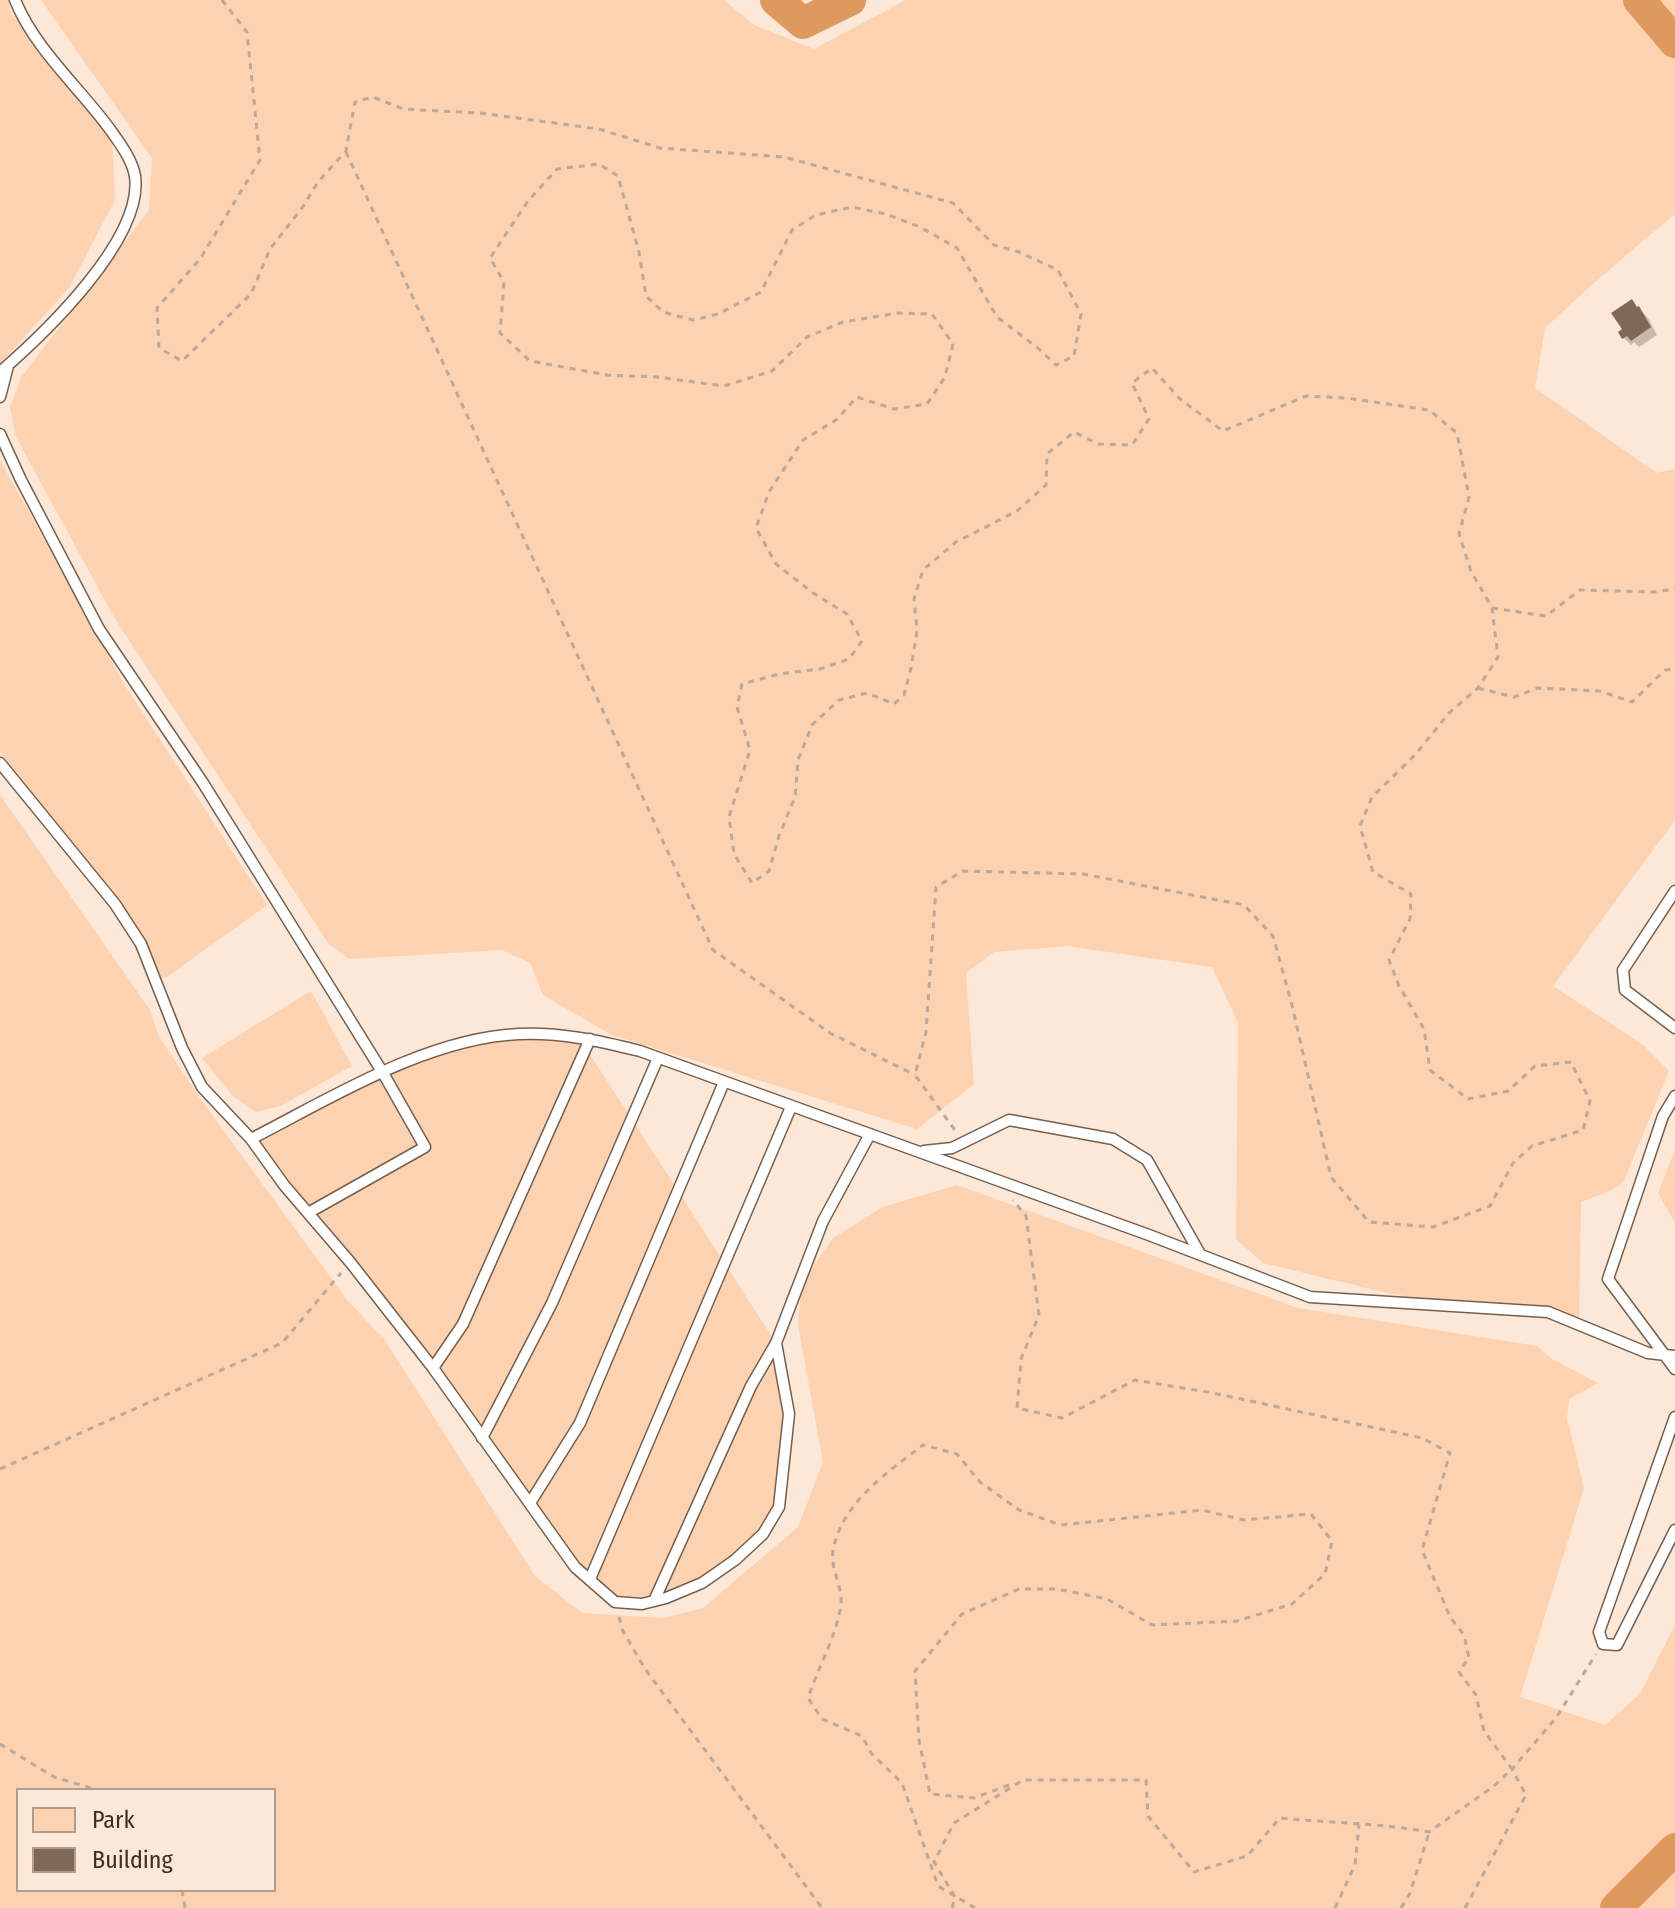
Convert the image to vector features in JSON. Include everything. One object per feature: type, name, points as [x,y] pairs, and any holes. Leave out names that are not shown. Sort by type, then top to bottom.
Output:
[{"type":"lane","points":[[0,397],[4,369],[64,311],[99,269],[122,233],[132,205],[135,177],[128,157],[109,128],[34,33],[15,0]]},
{"type":"lane","points":[[0,434],[99,629],[203,783],[383,1073],[425,1147],[308,1213]]},
{"type":"lane","points":[[0,763],[115,904],[141,944],[182,1048],[202,1087],[251,1139],[284,1185],[350,1262],[433,1368],[575,1567],[615,1602],[642,1604],[702,1583],[730,1564],[763,1534],[779,1507],[789,1414],[776,1343]]},
{"type":"lane","points":[[1675,891],[1623,970],[1625,990],[1675,1028]]},
{"type":"lane","points":[[251,1139],[409,1061],[469,1042],[518,1034],[590,1039],[658,1058],[995,1178],[1310,1297],[1548,1312],[1648,1353],[1669,1356]]},
{"type":"lane","points":[[433,1368],[463,1324],[590,1039]]},
{"type":"lane","points":[[482,1438],[552,1303],[658,1058]]},
{"type":"lane","points":[[530,1503],[580,1423],[724,1082]]},
{"type":"lane","points":[[1675,1096],[1663,1116],[1608,1279],[1669,1356],[1675,1369]]},
{"type":"lane","points":[[590,1579],[791,1107]]},
{"type":"lane","points":[[919,1151],[952,1148],[1009,1120],[1113,1139],[1147,1160],[1200,1254]]},
{"type":"lane","points":[[654,1601],[751,1386],[776,1343],[823,1221],[870,1134]]},
{"type":"lane","points":[[1675,1417],[1599,1632],[1603,1644],[1617,1645],[1675,1530]]},
{"type":"path","points":[[222,0],[247,32],[260,160],[200,259],[157,308],[159,348],[182,361],[251,294],[270,249],[318,182],[346,151],[355,102],[373,97],[403,109],[480,113],[599,129],[660,148],[784,157],[953,203],[994,245],[1019,252],[1058,270],[1081,314],[1074,356],[1056,365],[997,317],[957,248],[920,227],[886,214],[852,207],[816,215],[792,230],[761,292],[718,314],[693,320],[663,312],[646,296],[639,252],[618,176],[599,164],[557,169],[528,201],[490,258],[504,282],[500,333],[530,361],[571,370],[724,386],[772,371],[807,337],[843,322],[898,313],[932,314],[953,344],[945,377],[927,404],[894,409],[857,397],[836,420],[803,440],[769,492],[756,528],[776,564],[813,593],[847,614],[862,641],[849,659],[820,669],[779,674],[742,684],[737,707],[750,750],[729,817],[734,854],[752,883],[769,871],[795,797],[798,760],[812,725],[839,700],[867,693],[894,704],[904,695],[917,631],[914,599],[923,570],[956,542],[1017,511],[1046,485],[1047,454],[1074,432],[1098,444],[1132,445],[1149,419],[1132,383],[1152,368],[1180,399],[1223,431],[1306,396],[1346,398],[1429,410],[1457,433],[1469,497],[1459,534],[1471,571],[1492,608],[1498,657],[1478,688],[1449,713],[1415,755],[1372,797],[1360,826],[1373,872],[1411,894],[1410,919],[1389,960],[1399,986],[1424,1029],[1430,1070],[1468,1099],[1508,1091],[1535,1066],[1571,1062],[1590,1101],[1583,1130],[1532,1146],[1513,1163],[1490,1206],[1433,1227],[1369,1222],[1331,1177],[1273,936],[1244,905],[1083,874],[963,871],[936,887],[926,1032],[915,1075]]},
{"type":"path","points":[[346,151],[713,950],[830,1033],[915,1075],[966,1143]]},
{"type":"path","points":[[1492,608],[1546,616],[1580,590],[1654,592],[1675,589]]},
{"type":"path","points":[[1478,688],[1514,697],[1538,688],[1600,691],[1632,702],[1665,670],[1675,669]]},
{"type":"path","points":[[995,1178],[1026,1216],[1039,1315],[1021,1359],[1017,1408],[1062,1418],[1135,1380],[1213,1393],[1422,1438],[1450,1453],[1422,1550],[1450,1617],[1464,1635],[1469,1658],[1459,1672],[1476,1695],[1484,1731],[1512,1769],[1526,1795],[1465,1908]]},
{"type":"path","points":[[0,1469],[282,1343],[350,1262]]},
{"type":"path","points":[[975,1908],[938,1886],[902,1783],[871,1753],[862,1736],[822,1719],[808,1698],[836,1628],[842,1601],[832,1552],[845,1518],[876,1481],[923,1445],[957,1454],[980,1482],[1019,1510],[1061,1525],[1202,1510],[1244,1520],[1311,1514],[1332,1541],[1325,1574],[1292,1604],[1237,1621],[1152,1625],[1107,1599],[1057,1589],[1019,1589],[962,1614],[915,1671],[919,1740],[930,1794],[974,1798],[1023,1780],[1146,1780],[1148,1816],[1194,1872],[1247,1856],[1280,1818],[1388,1825],[1429,1832]]},
{"type":"path","points":[[615,1602],[623,1631],[645,1669],[822,1908]]},
{"type":"path","points":[[1401,1908],[1410,1893],[1429,1832],[1494,1786],[1512,1769],[1556,1718],[1603,1644]]},
{"type":"path","points":[[0,1744],[54,1777],[90,1788]]},
{"type":"path","points":[[952,1908],[955,1897],[934,1862],[954,1823],[1023,1780]]},
{"type":"path","points":[[1335,1908],[1355,1865],[1359,1825]]},
{"type":"green space","points":[[0,0],[8,0],[11,13],[112,132],[115,200],[69,288],[0,364]]},
{"type":"green space","points":[[41,0],[724,0],[754,25],[814,49],[906,0],[1675,0],[1675,214],[1545,328],[1535,388],[1657,473],[1675,469],[1675,820],[1553,986],[1643,1045],[1669,1071],[1623,1183],[1581,1202],[1579,1324],[1392,1294],[1263,1263],[1236,1239],[1238,1023],[1212,967],[1067,946],[994,952],[966,973],[974,1084],[917,1129],[612,1035],[543,995],[530,963],[502,950],[349,959],[329,944],[115,619],[16,437],[10,407],[22,376],[149,210],[152,158]]},
{"type":"green space","points":[[0,460],[124,684],[267,905],[164,979],[0,752]]},
{"type":"green space","points":[[0,795],[150,1010],[158,1035],[199,1097],[347,1300],[384,1339],[535,1576],[582,1613],[664,1618],[703,1608],[798,1527],[823,1462],[798,1325],[801,1284],[833,1238],[883,1207],[957,1185],[1298,1308],[1537,1346],[1552,1359],[1598,1383],[1569,1399],[1567,1419],[1584,1488],[1520,1697],[1605,1725],[1640,1694],[1675,1625],[1675,1908],[0,1908]]},
{"type":"green space","points":[[311,991],[352,1066],[280,1106],[256,1112],[233,1096],[202,1058]]},
{"type":"green space","points":[[518,1034],[578,1036],[776,1343],[789,1414],[779,1507],[763,1534],[735,1560],[666,1598],[615,1602],[575,1567],[482,1438],[251,1139],[383,1073],[469,1042]]},
{"type":"green space","points":[[1675,1150],[1675,1223],[1658,1193]]},
{"type":"building","points":[[1632,299],[1651,327],[1631,341],[1627,336],[1622,339],[1618,332],[1622,329],[1611,313]]},
{"type":"waterway","points":[[776,0],[803,23],[850,0]]},
{"type":"waterway","points":[[1639,0],[1675,42]]},
{"type":"waterway","points":[[1616,1908],[1675,1849]]}]
